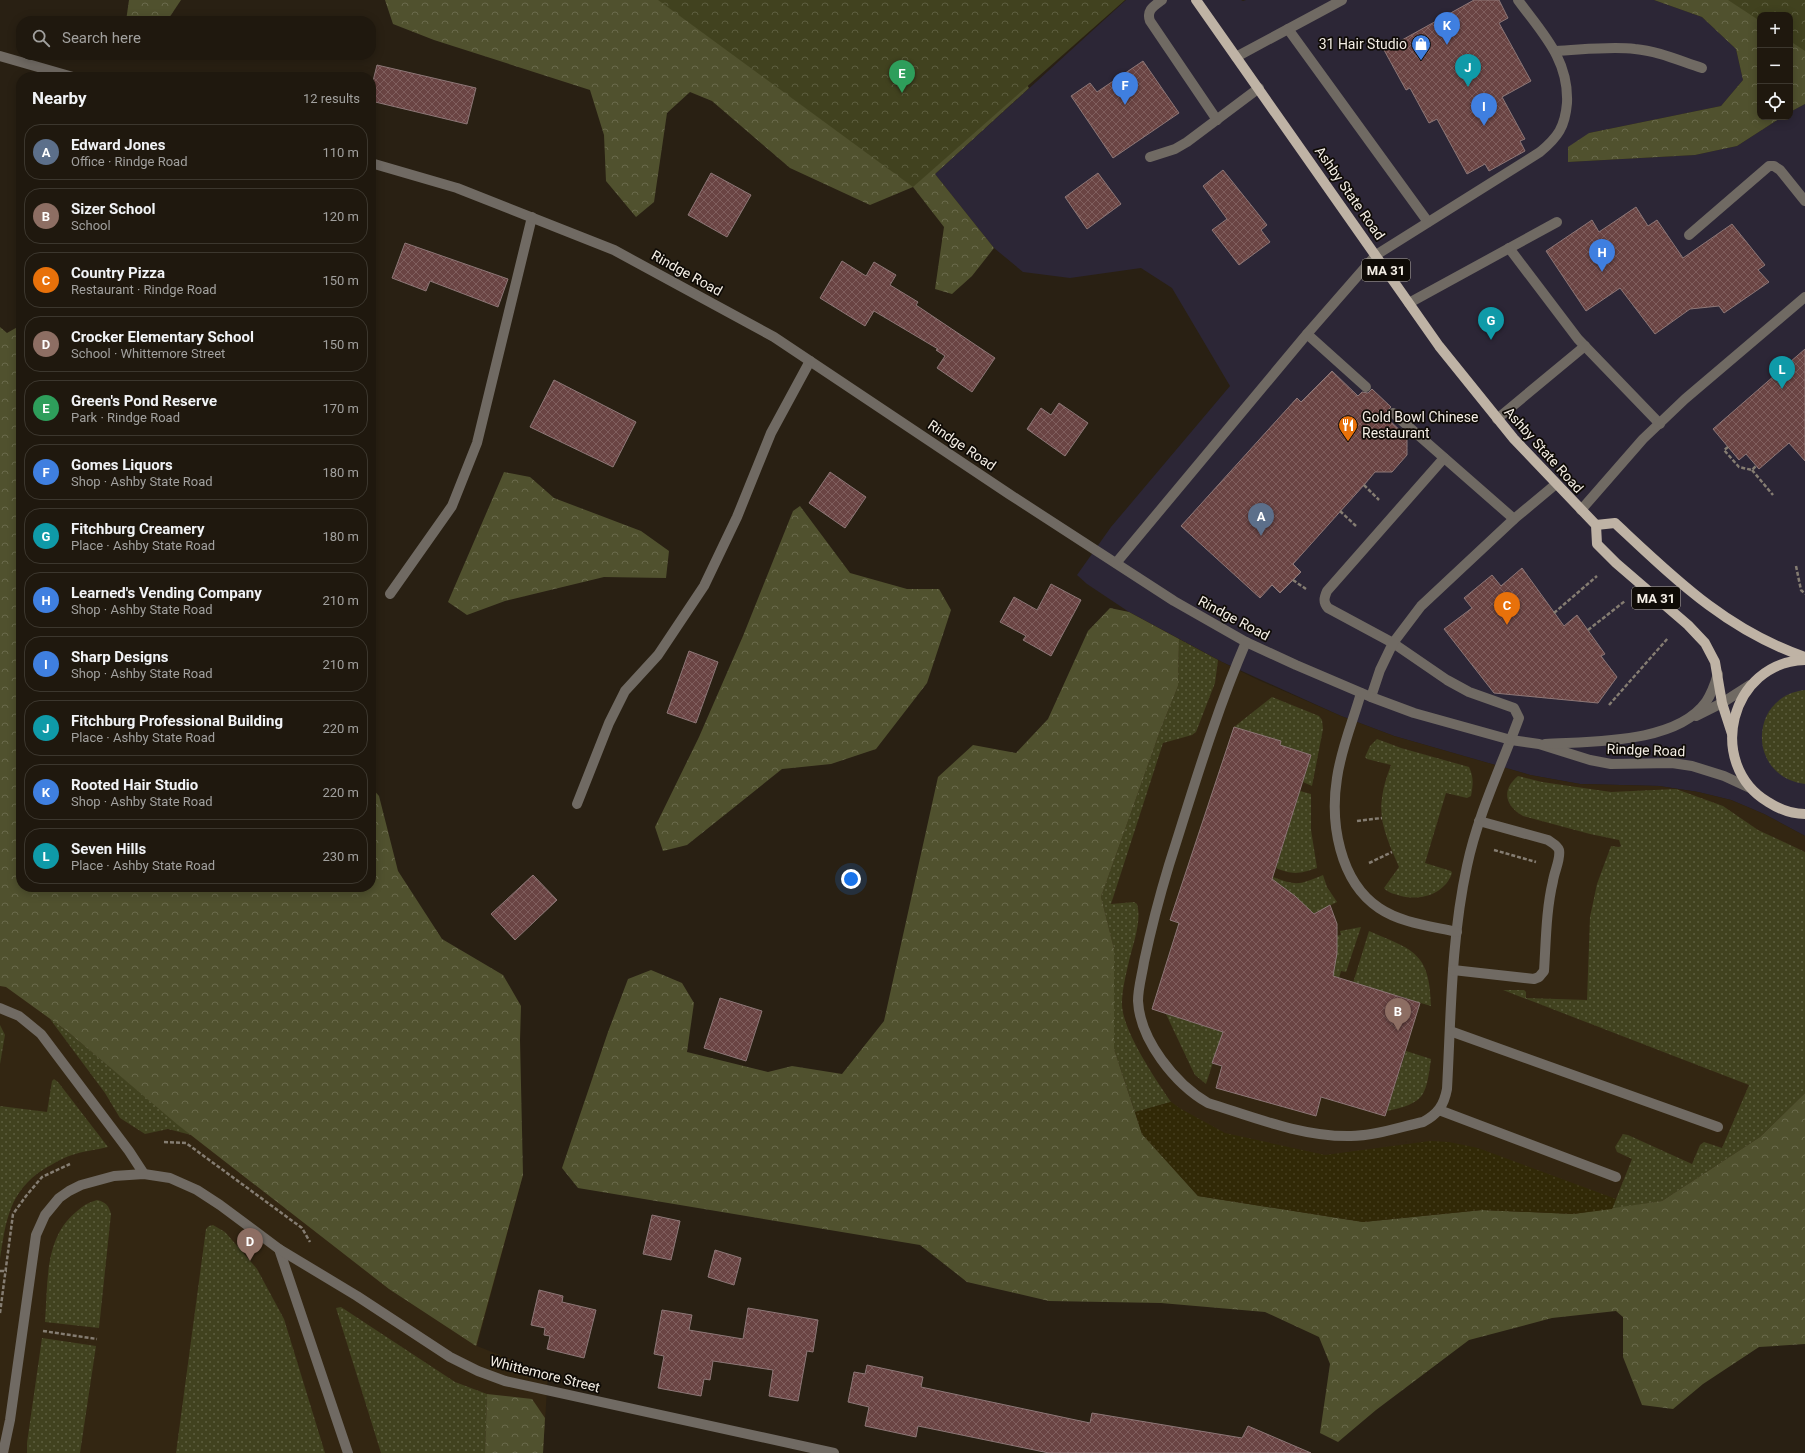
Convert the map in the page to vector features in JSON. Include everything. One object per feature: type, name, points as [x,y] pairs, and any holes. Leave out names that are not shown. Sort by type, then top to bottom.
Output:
[{"type":"main road","name":"Ashby State Road","points":[[1196,0],[1440,346],[1497,419],[1536,464],[1596,525]]},
{"type":"main road","points":[[1596,525],[1615,523],[1680,583],[1728,620],[1771,644],[1805,657]]},
{"type":"main road","name":"MA 31","points":[[1596,525],[1597,544],[1616,563],[1688,625],[1705,643],[1711,653],[1718,674],[1722,704],[1732,734],[1732,749],[1736,763],[1750,788],[1773,806],[1804,815]]},
{"type":"main road","points":[[1732,734],[1734,719],[1739,704],[1747,691],[1758,679],[1770,670],[1785,664],[1805,660]]},
{"type":"street","points":[[1162,0],[1149,11],[1148,15],[1150,21],[1217,120]]},
{"type":"street","points":[[1236,57],[1342,0]]},
{"type":"street","points":[[1116,563],[1307,334],[1376,256],[1540,152],[1551,143],[1562,128],[1566,118],[1568,88],[1564,68],[1555,51],[1518,0]]},
{"type":"street","points":[[1288,29],[1428,222]]},
{"type":"street","points":[[1555,51],[1635,49],[1661,54],[1702,68]]},
{"type":"street","points":[[0,56],[56,72]]},
{"type":"street","points":[[1150,157],[1175,149],[1217,120],[1259,88]]},
{"type":"street","name":"Rindge Road","points":[[376,164],[457,188],[614,250],[774,336],[1174,601],[1246,642],[1366,695],[1414,713],[1511,740],[1539,744],[1590,760],[1611,764],[1672,763],[1692,766],[1724,776],[1750,788]]},
{"type":"street","points":[[1689,235],[1769,166],[1774,166],[1780,170],[1805,201]]},
{"type":"street","points":[[390,594],[452,506],[477,443],[532,217]]},
{"type":"street","points":[[1409,302],[1556,222]]},
{"type":"street","points":[[1509,248],[1585,346],[1660,424]]},
{"type":"street","points":[[1580,510],[1643,439],[1685,399],[1805,297]]},
{"type":"street","points":[[1307,334],[1366,387]]},
{"type":"street","points":[[1497,419],[1585,346]]},
{"type":"street","points":[[577,804],[609,723],[625,691],[658,655],[704,586],[738,516],[771,433],[810,361]]},
{"type":"street","points":[[1393,413],[1514,519]]},
{"type":"street","points":[[1246,642],[1223,697],[1153,918],[1138,1001],[1144,1026],[1169,1071],[1192,1094],[1208,1103],[1257,1119],[1309,1133],[1331,1136],[1352,1136],[1423,1122],[1432,1117],[1439,1110],[1444,1102],[1447,1089],[1457,932],[1466,874],[1473,843],[1479,821],[1519,718],[1514,708],[1469,692],[1447,680],[1394,643],[1328,608],[1324,604],[1324,597],[1327,591],[1444,458]]},
{"type":"street","points":[[1457,932],[1403,919],[1379,908],[1354,882],[1344,860],[1336,831],[1335,802],[1337,778],[1366,695],[1394,643],[1421,606],[1514,519],[1556,484]]},
{"type":"street","name":"Rindge Road","points":[[1676,724],[1688,718],[1705,703],[1711,694],[1718,674]]},
{"type":"street","name":"Rindge Road","points":[[1539,744],[1606,741],[1636,737],[1676,724],[1722,704],[1758,679]]},
{"type":"street","points":[[1454,970],[1534,979],[1539,977],[1544,970],[1549,902],[1559,849],[1555,844],[1548,840],[1479,821]]},
{"type":"street","points":[[0,1008],[19,1016],[41,1034],[129,1151],[144,1174]]},
{"type":"street","points":[[1450,1031],[1718,1127]]},
{"type":"street","points":[[1439,1110],[1616,1177]]},
{"type":"street","name":"Whittemore Street","points":[[3,1453],[10,1420],[36,1235],[40,1225],[52,1205],[69,1191],[96,1180],[114,1176],[144,1174],[170,1178],[197,1190],[245,1223],[278,1249],[357,1296],[450,1357],[485,1374],[519,1384],[834,1453]]},
{"type":"street","points":[[278,1249],[348,1453]]},
{"type":"path","points":[[1728,447],[1724,450],[1739,467],[1752,470],[1773,495]]},
{"type":"path","points":[[1752,470],[1756,466]]},
{"type":"path","points":[[1796,566],[1801,590],[1805,594]]},
{"type":"path","points":[[1554,613],[1597,576]]},
{"type":"path","points":[[1588,630],[1625,601]]},
{"type":"path","points":[[1609,705],[1668,638]]},
{"type":"path","points":[[1357,821],[1382,818]]},
{"type":"path","points":[[1473,843],[1556,868]]},
{"type":"path","points":[[1350,873],[1392,852]]},
{"type":"path","points":[[164,1142],[186,1143],[302,1228],[310,1242]]},
{"type":"path","points":[[41,1331],[97,1339]]},
{"type":"shaded area","points":[[1126,0],[1654,0],[1702,17],[1736,49],[1743,80],[1721,106],[1589,133],[1568,162],[1695,155],[1737,146],[1777,120],[1793,120],[1793,110],[1805,104],[1805,836],[1764,814],[1731,800],[1698,792],[1659,786],[1580,784],[1530,775],[1394,736],[1341,716],[1222,662],[1129,612],[1087,584],[1077,575],[1111,527],[1230,386],[1172,288],[1141,268],[1070,278],[1023,272],[994,248],[935,174]]},
{"type":"shaded area","points":[[1129,612],[1256,679],[1341,716],[1394,736],[1530,775],[1580,784],[1659,786],[1698,792],[1731,800],[1764,814],[1805,836],[1805,1225],[1648,1293],[920,1245]]},
{"type":"shaded area","points":[[0,970],[523,1175],[477,1346],[548,1374],[543,1453],[0,1453]]},
{"type":"green space","points":[[129,0],[181,0],[170,16],[127,16]]},
{"type":"green space","points":[[385,0],[1002,0],[1018,73],[1029,88],[935,174],[994,248],[972,276],[952,294],[935,289],[944,227],[913,187],[870,205],[790,168],[712,101],[690,92],[667,113],[654,202],[636,217],[606,181],[604,135],[590,90],[434,40],[393,24]]},
{"type":"green space","points":[[658,0],[1125,0],[913,187]]},
{"type":"green space","points":[[1654,0],[1805,0],[1805,104],[1793,110],[1793,12],[1757,12],[1757,120],[1777,120],[1737,146],[1695,155],[1568,162],[1568,147],[1589,133],[1721,106],[1743,80],[1736,49],[1702,17]]},
{"type":"green space","points":[[1728,0],[1805,0],[1805,51],[1793,43],[1793,12],[1757,12],[1757,19]]},
{"type":"green space","points":[[0,327],[7,333],[16,328],[16,892],[376,892],[376,793],[379,796],[398,871],[442,939],[503,975],[521,1006],[520,1040],[523,1175],[476,1346],[389,1289],[178,1125],[67,1031],[6,987],[0,986]]},
{"type":"green space","points":[[504,472],[530,477],[554,498],[641,531],[669,551],[666,578],[604,577],[505,601],[467,615],[448,602]]},
{"type":"green space","points":[[800,506],[850,573],[907,589],[939,589],[951,610],[927,683],[876,749],[831,764],[782,769],[687,845],[663,851],[655,827],[699,737],[743,636],[793,511]]},
{"type":"green space","points":[[1110,608],[1129,612],[1179,639],[1178,686],[1161,728],[1101,897],[1114,949],[1114,1049],[1142,1134],[1198,1196],[1363,1222],[1482,1210],[1573,1214],[1662,1201],[1760,1137],[1805,1093],[1805,1344],[1759,1347],[1703,1384],[1673,1409],[1642,1405],[1623,1357],[1623,1317],[1616,1311],[1552,1318],[1469,1340],[1376,1410],[1338,1442],[1320,1433],[1330,1364],[1319,1337],[1265,1312],[1161,1303],[1049,1301],[967,1282],[920,1245],[578,1188],[562,1168],[608,1032],[628,979],[651,970],[682,983],[694,1003],[687,1052],[768,1072],[792,1066],[842,1074],[884,1021],[938,777],[973,745],[1016,753],[1048,719],[1088,631]]},
{"type":"green space","points":[[1179,639],[1218,660],[1215,683],[1196,732],[1192,735],[1163,743],[1111,904],[1134,902],[1137,904],[1138,925],[1125,977],[1122,1004],[1123,1015],[1141,1054],[1171,1102],[1135,1112],[1114,1049],[1114,949],[1101,897],[1161,728],[1178,686]]},
{"type":"green space","points":[[1805,690],[1805,784],[1786,778],[1773,767],[1764,753],[1762,737],[1765,721],[1773,706],[1786,695]]},
{"type":"green space","points":[[1272,697],[1319,716],[1322,720],[1323,729],[1312,786],[1303,782],[1311,755],[1280,745],[1281,741],[1234,727]]},
{"type":"green space","points":[[1377,739],[1401,748],[1469,767],[1471,771],[1473,781],[1471,796],[1467,798],[1446,793],[1425,863],[1451,871],[1452,873],[1444,886],[1431,894],[1416,897],[1401,896],[1384,888],[1399,867],[1383,825],[1381,807],[1385,782],[1391,765],[1367,759],[1365,757],[1370,746]]},
{"type":"green space","points":[[1518,776],[1542,782],[1611,792],[1676,789],[1723,806],[1758,830],[1805,852],[1805,1093],[1760,1137],[1662,1201],[1612,1209],[1632,1159],[1617,1152],[1615,1147],[1623,1134],[1692,1164],[1700,1145],[1704,1142],[1722,1148],[1749,1085],[1503,990],[1524,990],[1526,992],[1526,998],[1587,1000],[1590,917],[1597,884],[1611,846],[1621,846],[1619,840],[1590,834],[1523,816],[1517,812],[1509,803],[1507,792],[1513,781]]},
{"type":"green space","points":[[1300,791],[1311,794],[1311,830],[1317,868],[1305,872],[1292,873],[1276,868]]},
{"type":"green space","points":[[1323,875],[1327,887],[1337,902],[1311,915],[1293,896],[1271,884],[1273,877],[1288,882],[1298,883]]},
{"type":"green space","points":[[1361,927],[1346,972],[1341,971],[1339,978],[1332,976],[1336,936],[1341,935],[1340,931]]},
{"type":"green space","points":[[1369,931],[1397,943],[1416,955],[1423,964],[1427,974],[1430,988],[1431,1006],[1353,983]]},
{"type":"green space","points":[[1166,1014],[1223,1032],[1206,1084],[1195,1075]]},
{"type":"green space","points":[[50,1019],[67,1031],[191,1135],[168,1129],[145,1134],[120,1118],[105,1093]]},
{"type":"green space","points":[[0,1025],[5,1035],[0,1064]]},
{"type":"green space","points":[[1406,1051],[1431,1059],[1425,1090],[1416,1101],[1409,1105],[1387,1111]]},
{"type":"green space","points":[[54,1079],[58,1082],[108,1147],[61,1159],[44,1169],[23,1187],[16,1197],[7,1219],[0,1259],[0,1106],[47,1112],[52,1081]]},
{"type":"green space","points":[[97,1200],[107,1205],[111,1214],[99,1328],[45,1322],[50,1262],[58,1235],[66,1223],[78,1210],[88,1203]]},
{"type":"green space","points":[[213,1225],[225,1232],[257,1269],[284,1319],[325,1453],[176,1453],[206,1229]]},
{"type":"green space","points":[[341,1307],[455,1382],[487,1394],[485,1453],[381,1453],[336,1308]]},
{"type":"green space","points":[[42,1338],[96,1346],[80,1453],[27,1453],[27,1443]]},
{"type":"green space","points":[[487,1394],[532,1399],[545,1418],[543,1453],[485,1453]]},
{"type":"sand","points":[[1171,1102],[1225,1133],[1325,1155],[1430,1141],[1449,1142],[1478,1148],[1616,1199],[1612,1209],[1573,1214],[1482,1210],[1363,1222],[1198,1196],[1142,1134],[1135,1112]]},
{"type":"building","points":[[1474,0],[1499,0],[1508,18],[1499,23],[1531,81],[1502,97],[1525,139],[1520,141],[1525,151],[1489,171],[1485,164],[1467,174],[1437,119],[1429,123],[1410,88],[1406,90],[1384,50]]},
{"type":"building","points":[[1143,61],[1179,113],[1113,158],[1071,96],[1090,83],[1097,92]]},
{"type":"building","points":[[377,65],[476,88],[467,124],[376,102],[375,72]]},
{"type":"building","points":[[1223,170],[1267,225],[1261,230],[1270,242],[1239,265],[1212,230],[1227,219],[1203,186]]},
{"type":"building","points":[[711,173],[751,195],[727,237],[688,215]]},
{"type":"building","points":[[1098,173],[1121,204],[1087,229],[1065,197]]},
{"type":"building","points":[[1636,207],[1648,226],[1657,220],[1683,258],[1732,224],[1765,265],[1758,270],[1769,282],[1724,313],[1719,306],[1690,309],[1655,334],[1620,288],[1586,311],[1546,251],[1592,220],[1599,232]]},
{"type":"building","points":[[405,243],[508,279],[498,307],[430,281],[426,291],[392,278]]},
{"type":"building","points":[[842,261],[866,276],[874,262],[896,275],[890,285],[918,302],[916,305],[995,358],[972,392],[937,368],[945,356],[936,350],[938,349],[874,311],[865,326],[820,298]]},
{"type":"building","points":[[1805,349],[1805,461],[1789,443],[1759,469],[1746,454],[1739,460],[1713,429]]},
{"type":"building","points":[[1332,371],[1358,396],[1362,392],[1368,393],[1372,389],[1391,407],[1387,411],[1388,419],[1407,437],[1407,455],[1392,472],[1375,472],[1293,564],[1301,572],[1280,593],[1272,585],[1260,598],[1181,526],[1297,398],[1301,402]]},
{"type":"building","points":[[554,380],[636,422],[613,467],[530,427]]},
{"type":"building","points":[[1059,403],[1088,423],[1065,456],[1027,429],[1041,408],[1051,415]]},
{"type":"building","points":[[830,472],[866,497],[845,528],[809,503]]},
{"type":"building","points":[[1522,568],[1564,626],[1577,615],[1605,654],[1601,656],[1617,677],[1598,703],[1494,693],[1444,629],[1472,608],[1464,598],[1492,575],[1501,586]]},
{"type":"building","points":[[1051,584],[1081,600],[1051,656],[1023,640],[1026,636],[1000,622],[1014,597],[1037,610]]},
{"type":"building","points":[[689,651],[718,662],[696,723],[667,713]]},
{"type":"building","points":[[1234,727],[1281,741],[1280,745],[1311,755],[1272,879],[1295,896],[1314,914],[1330,905],[1337,924],[1337,953],[1333,976],[1420,1003],[1385,1116],[1321,1097],[1316,1116],[1216,1088],[1222,1066],[1212,1063],[1223,1032],[1152,1009],[1179,923],[1170,920]]},
{"type":"building","points":[[533,875],[557,900],[515,940],[491,914]]},
{"type":"building","points":[[720,998],[762,1011],[746,1061],[704,1048]]},
{"type":"building","points":[[652,1215],[680,1221],[671,1260],[643,1254]]},
{"type":"building","points":[[715,1250],[741,1258],[734,1285],[708,1277]]},
{"type":"building","points":[[539,1290],[563,1296],[562,1302],[596,1310],[584,1358],[547,1349],[550,1336],[544,1335],[545,1328],[531,1325]]},
{"type":"building","points":[[748,1308],[818,1320],[813,1352],[807,1351],[798,1401],[769,1396],[773,1370],[713,1361],[710,1380],[704,1379],[701,1396],[658,1388],[664,1356],[654,1354],[662,1310],[692,1315],[689,1330],[743,1339]]},
{"type":"building","points":[[867,1365],[923,1377],[921,1387],[1090,1423],[1092,1413],[1242,1438],[1248,1426],[1311,1453],[1049,1453],[918,1426],[916,1437],[865,1426],[869,1407],[848,1402],[854,1372],[865,1374]]},
{"type":"place","name":"Rooted Hair Studio","points":[[1447,45]]},
{"type":"place","name":"31 Hair Studio","points":[[1421,61]]},
{"type":"place","name":"Fitchburg Professional Building","points":[[1468,87]]},
{"type":"place","name":"Green's Pond Reserve","points":[[902,93]]},
{"type":"place","name":"Gomes Liquors","points":[[1125,105]]},
{"type":"place","name":"Sharp Designs","points":[[1484,126]]},
{"type":"place","name":"Learned's Vending Company","points":[[1602,272]]},
{"type":"place","name":"Fitchburg Creamery","points":[[1491,340]]},
{"type":"place","name":"Seven Hills","points":[[1782,389]]},
{"type":"place","name":"Gold Bowl Chinese Restaurant","points":[[1348,442]]},
{"type":"place","name":"Edward Jones","points":[[1261,536]]},
{"type":"place","name":"Country Pizza","points":[[1507,625]]},
{"type":"place","name":"Sizer School","points":[[1398,1031]]},
{"type":"place","name":"Crocker Elementary School","points":[[250,1261]]}]
